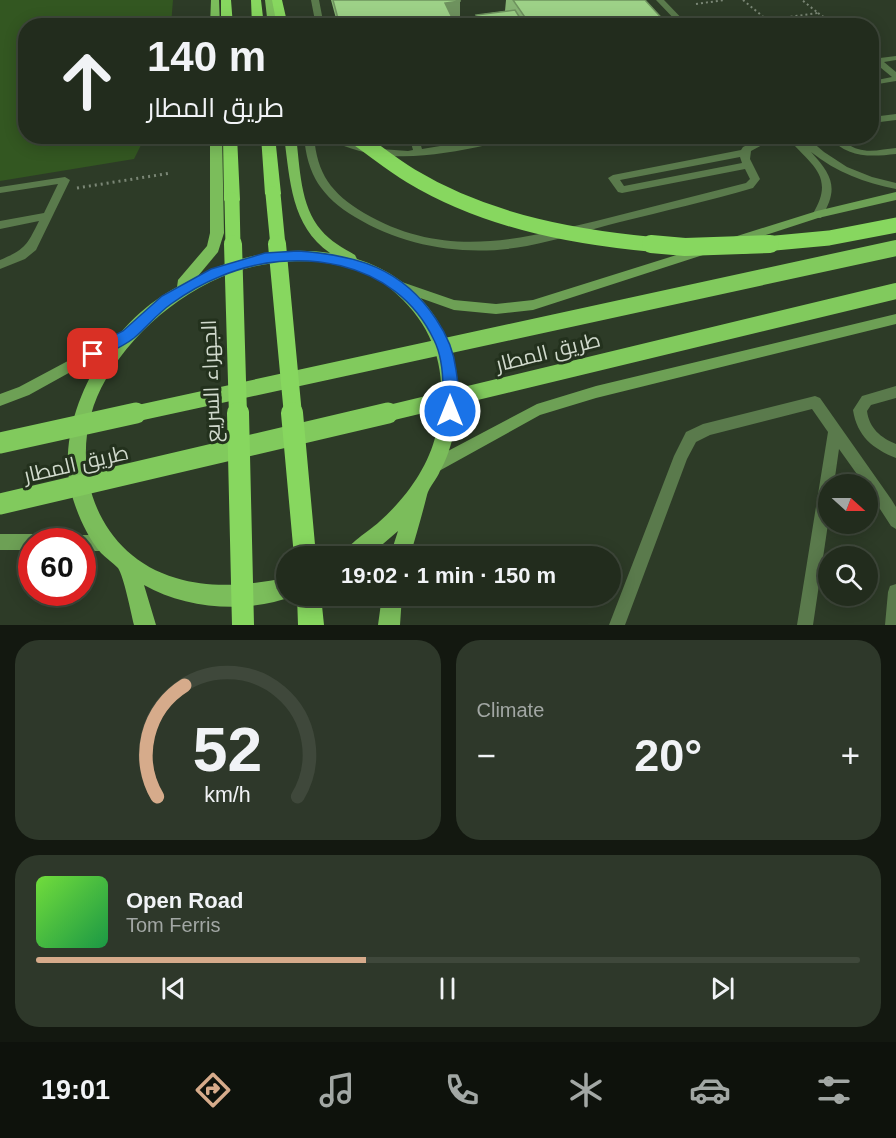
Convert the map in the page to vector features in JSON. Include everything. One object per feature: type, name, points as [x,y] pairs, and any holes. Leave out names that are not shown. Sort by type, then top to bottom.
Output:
[{"type":"highway","points":[[226,0],[227,18]]},
{"type":"highway","points":[[256,0],[257,18]]},
{"type":"highway","points":[[277,0],[282,18]]},
{"type":"highway","name":"الجهراء السريع","points":[[230,144],[243,625]]},
{"type":"highway","points":[[269,144],[304,546]]},
{"type":"highway","points":[[365,144],[417,181],[479,209],[544,228],[609,241],[735,247],[818,240],[896,225]]},
{"type":"highway","name":"طريق المطار","points":[[0,443],[896,248]]},
{"type":"highway","name":"طريق المطار","points":[[0,504],[148,471],[896,291]]},
{"type":"highway","points":[[310,606],[311,625]]},
{"type":"main road","points":[[215,0],[215,18]]},
{"type":"main road","points":[[269,0],[272,18]]},
{"type":"main road","points":[[216,144],[217,233],[213,248],[195,272],[128,335],[109,358],[87,400],[80,425],[76,456],[82,501],[91,522],[105,543],[127,564],[153,581],[182,591],[213,596],[248,595],[276,590]]},
{"type":"main road","points":[[291,144],[301,205],[307,220],[326,243],[399,286],[454,304],[496,309],[533,305],[817,215],[896,196]]},
{"type":"main road","points":[[166,300],[215,273],[265,258],[314,256],[361,265]]},
{"type":"main road","points":[[367,546],[398,519],[420,490],[434,466],[445,436],[450,411],[451,390],[448,360],[440,338],[418,303],[399,286]]},
{"type":"main road","points":[[434,466],[537,410],[596,392],[896,319]]},
{"type":"main road","points":[[0,400],[24,391],[128,335]]},
{"type":"main road","points":[[403,546],[420,490]]},
{"type":"main road","points":[[0,542],[18,542]]},
{"type":"main road","points":[[96,543],[105,543]]},
{"type":"main road","points":[[127,564],[145,625]]},
{"type":"main road","points":[[389,625],[391,606]]},
{"type":"street","points":[[315,0],[318,18]]},
{"type":"street","points":[[654,0],[672,18]]},
{"type":"street","points":[[660,0],[678,18]]},
{"type":"street","points":[[879,60],[896,58]]},
{"type":"street","points":[[879,65],[896,78]]},
{"type":"street","points":[[879,82],[896,78]]},
{"type":"street","points":[[879,119],[896,117]]},
{"type":"street","points":[[309,144],[309,161],[316,176],[332,194],[354,210],[373,222],[405,235],[434,243],[466,246],[526,242],[738,189],[753,183],[754,174],[744,153]]},
{"type":"street","points":[[347,144],[361,151],[418,152],[468,144]]},
{"type":"street","points":[[416,144],[418,152]]},
{"type":"street","points":[[749,165],[622,190],[613,178],[744,153],[754,144]]},
{"type":"street","points":[[798,144],[825,175],[826,201],[817,215]]},
{"type":"street","points":[[809,144],[833,164],[851,174],[896,186]]},
{"type":"street","points":[[839,144],[861,154],[896,151]]},
{"type":"street","points":[[0,190],[65,180],[32,247],[21,256],[0,265]]},
{"type":"street","points":[[0,225],[47,216]]},
{"type":"street","points":[[895,454],[868,434],[863,426],[860,410],[867,400],[896,392]]},
{"type":"street","points":[[617,625],[681,456],[691,437],[708,429],[816,402],[896,521]]},
{"type":"street","points":[[805,625],[835,432]]},
{"type":"street","points":[[893,625],[896,592]]},
{"type":"path","points":[[696,4],[725,0]]},
{"type":"path","points":[[743,0],[765,18]]},
{"type":"path","points":[[802,0],[825,18]]},
{"type":"path","points":[[782,18],[818,13]]},
{"type":"path","points":[[62,190],[171,172]]},
{"type":"green space","points":[[0,0],[173,0],[172,18],[18,18],[18,144],[142,144],[134,159],[0,181]]},
{"type":"building","points":[[333,0],[460,0],[445,3],[452,18],[338,18]]},
{"type":"building","points":[[513,0],[645,0],[662,18],[525,18]]},
{"type":"building","points":[[515,10],[520,18],[478,18],[476,15]]},
{"type":"route","points":[[93,354],[128,335],[147,315],[166,300],[215,273],[265,258],[298,255],[330,258],[361,265],[379,273],[399,286],[418,303],[440,338],[448,360],[451,390],[450,411]]}]
